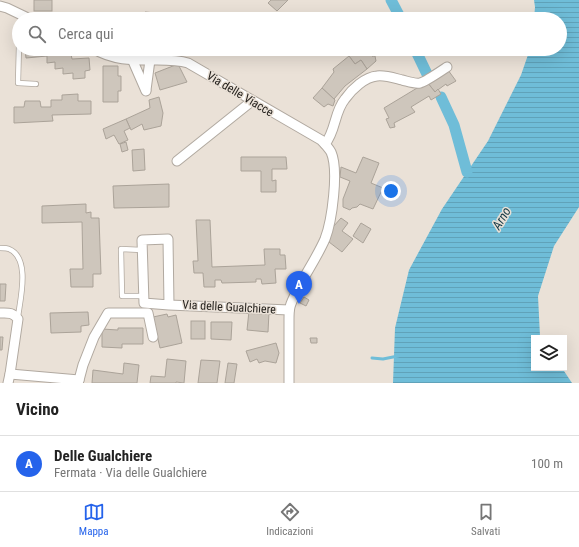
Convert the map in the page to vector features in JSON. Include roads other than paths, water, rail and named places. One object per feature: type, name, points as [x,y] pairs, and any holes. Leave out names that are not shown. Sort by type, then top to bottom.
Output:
[{"type":"street","points":[[0,6],[14,12]]},
{"type":"street","name":"Via delle Viacce","points":[[109,56],[132,59],[176,60],[188,63],[325,144]]},
{"type":"street","points":[[132,59],[146,91],[150,60]]},
{"type":"street","points":[[325,144],[331,135],[339,108],[345,98],[356,87],[368,79],[376,76],[387,76],[414,83],[420,83],[447,67]]},
{"type":"street","points":[[177,161],[252,101]]},
{"type":"street","name":"Via delle Gualchiere","points":[[290,383],[289,310],[323,242],[328,227],[334,193],[332,156],[325,144]]},
{"type":"street","name":"Via delle Gualchiere","points":[[142,250],[142,240],[168,239],[169,305]]},
{"type":"street","points":[[142,250],[144,296]]},
{"type":"street","name":"Via delle Gualchiere","points":[[144,296],[144,303],[289,310]]},
{"type":"street","points":[[0,313],[9,313],[18,319],[9,379],[78,382],[94,337],[108,313],[148,312],[153,337]]},
{"type":"lane","points":[[19,56],[18,83],[36,84]]},
{"type":"lane","points":[[0,248],[9,248],[16,254],[22,264],[23,276],[18,319]]},
{"type":"lane","points":[[142,250],[121,249],[122,296],[144,296]]},
{"type":"water","name":"Arno","points":[[534,0],[579,0],[579,207],[554,246],[538,296],[540,335],[531,335],[531,371],[564,371],[572,383],[393,383],[395,328],[409,270],[442,209],[488,141],[521,75],[528,56],[567,56],[567,12],[535,12]]},
{"type":"waterway","points":[[391,0],[397,12]]},
{"type":"waterway","points":[[418,56],[427,74]]},
{"type":"waterway","points":[[441,97],[454,125],[467,172]]},
{"type":"waterway","points":[[372,358],[383,359],[398,356]]},
{"type":"place","name":"Delle Gualchiere","points":[[299,304]]}]
